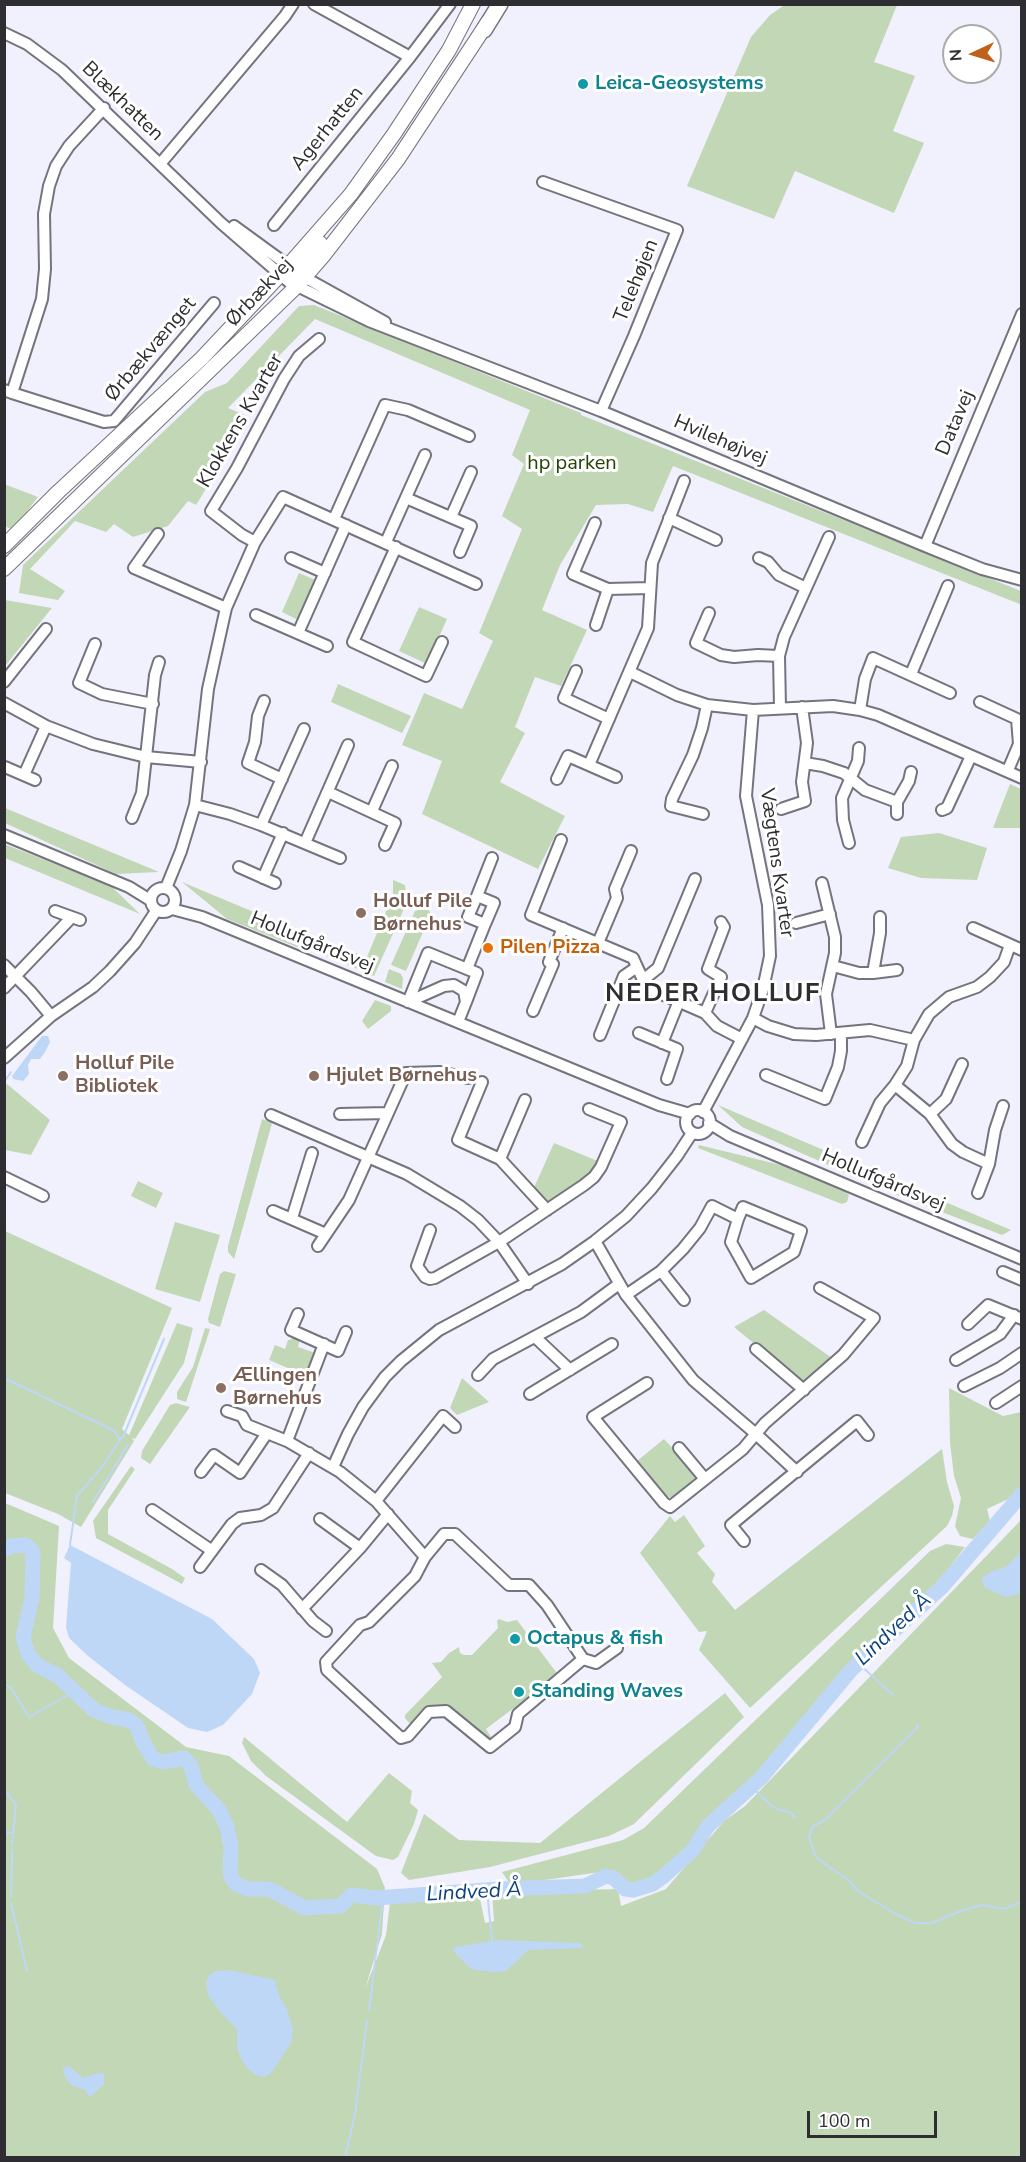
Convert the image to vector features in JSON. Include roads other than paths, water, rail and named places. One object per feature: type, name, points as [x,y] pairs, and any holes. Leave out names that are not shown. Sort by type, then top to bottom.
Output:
[{"type":"highway","points":[[484,30],[498,4]]},
{"type":"main road","points":[[292,276],[346,211],[351,194],[394,134],[473,4]]},
{"type":"main road","name":"Ørbækvej","points":[[4,569],[233,348],[292,276],[398,159],[484,30]]},
{"type":"main road","name":"Ørbækvej","points":[[4,546],[58,492],[292,276]]},
{"type":"street","points":[[160,164],[293,4]]},
{"type":"street","points":[[314,4],[410,57]]},
{"type":"street","name":"Agerhatten","points":[[274,225],[450,4]]},
{"type":"street","name":"Blækhatten","points":[[4,33],[27,44],[63,70],[206,208],[292,276]]},
{"type":"street","points":[[8,392],[42,299],[45,269],[44,214],[49,186],[56,166],[69,146],[104,108]]},
{"type":"street","name":"Telehøjen","points":[[543,182],[677,230],[601,411]]},
{"type":"street","name":"Hvilehøjvej","points":[[292,276],[348,312],[601,411],[925,546],[982,568],[1022,580]]},
{"type":"street","name":"Ørbækvænget","points":[[8,392],[104,422],[114,421],[214,303]]},
{"type":"street","name":"Datavej","points":[[925,546],[1022,314]]},
{"type":"street","name":"Klokkens Kvarter","points":[[255,542],[211,511],[237,468],[284,379],[299,356],[319,339]]},
{"type":"street","points":[[334,519],[385,405],[408,410],[469,436]]},
{"type":"street","points":[[425,454],[406,498],[391,545],[353,642],[426,676],[442,642]]},
{"type":"street","points":[[451,517],[471,472]]},
{"type":"street","points":[[589,765],[648,628],[650,588],[656,550],[684,481]]},
{"type":"street","points":[[166,888],[181,851],[195,805],[208,689],[226,608],[255,542],[283,497],[476,584]]},
{"type":"street","points":[[406,498],[471,526],[460,552]]},
{"type":"street","points":[[669,518],[716,540]]},
{"type":"street","points":[[595,523],[567,572],[608,590],[650,588]]},
{"type":"street","points":[[298,633],[346,525]]},
{"type":"street","points":[[158,534],[134,568],[226,608]]},
{"type":"street","points":[[780,708],[778,657],[784,637],[829,537]]},
{"type":"street","points":[[291,558],[325,573]]},
{"type":"street","points":[[759,558],[768,562],[779,575],[806,588]]},
{"type":"street","points":[[911,674],[948,586]]},
{"type":"street","points":[[596,625],[608,590]]},
{"type":"street","points":[[709,613],[696,643],[721,655],[778,657]]},
{"type":"street","points":[[256,615],[327,646]]},
{"type":"street","points":[[4,681],[46,629]]},
{"type":"street","points":[[95,644],[79,683],[102,694],[153,704]]},
{"type":"street","points":[[860,710],[865,680],[873,658],[950,693]]},
{"type":"street","points":[[132,818],[142,793],[155,675],[159,662]]},
{"type":"street","points":[[576,671],[559,696],[609,719]]},
{"type":"street","points":[[630,672],[677,695],[707,705],[753,710],[833,706],[860,710],[878,715],[1022,778]]},
{"type":"street","points":[[264,701],[258,716],[255,742],[248,762],[282,779]]},
{"type":"street","points":[[980,702],[1017,719],[1019,744],[1008,770]]},
{"type":"street","points":[[4,703],[46,726],[93,744],[146,757],[201,762]]},
{"type":"street","points":[[703,814],[671,806],[672,799],[693,755],[707,705]]},
{"type":"street","name":"Vægtens Kvarter","points":[[781,809],[805,801],[802,782],[807,743],[802,707]]},
{"type":"street","name":"Vægtens Kvarter","points":[[703,1112],[753,1018],[763,989],[770,956],[768,905],[746,796],[753,710]]},
{"type":"street","points":[[5,767],[30,777],[46,726]]},
{"type":"street","points":[[261,825],[304,729]]},
{"type":"street","points":[[305,843],[348,745]]},
{"type":"street","points":[[849,843],[841,810],[843,798],[858,761],[859,748]]},
{"type":"street","points":[[557,779],[568,756],[616,777]]},
{"type":"street","points":[[942,810],[947,808],[971,756]]},
{"type":"street","points":[[804,763],[844,773],[865,790],[897,802]]},
{"type":"street","points":[[372,812],[392,766]]},
{"type":"street","points":[[897,814],[897,802],[909,781],[911,772]]},
{"type":"street","points":[[327,792],[395,823],[385,845]]},
{"type":"street","points":[[195,805],[283,833],[339,858]]},
{"type":"street","points":[[263,878],[283,833]]},
{"type":"street","points":[[4,835],[152,896]]},
{"type":"street","points":[[561,840],[531,915],[633,958],[643,980],[650,989],[705,1013],[717,1026],[742,1039]]},
{"type":"street","points":[[598,943],[617,898],[615,889],[631,851]]},
{"type":"street","points":[[485,924],[468,917],[492,858]]},
{"type":"street","points":[[239,867],[275,883]]},
{"type":"street","points":[[643,980],[658,968],[695,879]]},
{"type":"street","points":[[766,1075],[825,1099],[838,1067],[841,1052],[826,994],[833,966],[835,937],[822,884]]},
{"type":"street","points":[[159,888],[166,888],[172,893],[173,905],[164,913],[156,911],[152,906],[152,896],[159,888]]},
{"type":"street","points":[[467,969],[495,903],[477,896]]},
{"type":"street","name":"Hollufgårdsvej","points":[[173,905],[659,1105],[690,1123]]},
{"type":"street","points":[[4,988],[75,919],[55,911]]},
{"type":"street","points":[[4,1058],[51,1016],[93,987],[110,971],[135,944],[156,911]]},
{"type":"street","name":"Vægtens Kvarter","points":[[796,922],[830,914]]},
{"type":"street","points":[[873,973],[880,933],[880,917]]},
{"type":"street","points":[[705,1013],[721,977],[708,969],[724,927],[721,921]]},
{"type":"street","points":[[534,1011],[553,964],[549,962],[563,928]]},
{"type":"street","points":[[974,928],[1022,950]]},
{"type":"street","points":[[862,1143],[880,1103],[907,1066],[914,1040],[929,1014],[949,997],[977,987],[990,977],[1004,962],[1010,945]]},
{"type":"street","points":[[408,1002],[428,953],[477,973],[458,1022]]},
{"type":"street","points":[[4,965],[51,1016]]},
{"type":"street","points":[[833,966],[859,973],[897,970]]},
{"type":"street","points":[[600,1035],[624,976],[638,967]]},
{"type":"street","points":[[408,1002],[444,986],[454,985],[464,991],[466,1002]]},
{"type":"street","points":[[662,1043],[678,1001]]},
{"type":"street","points":[[753,1018],[768,1026],[795,1034],[836,1034],[870,1030],[914,1040]]},
{"type":"street","points":[[639,1033],[677,1049],[667,1080]]},
{"type":"street","points":[[930,1114],[946,1098],[962,1064]]},
{"type":"street","points":[[318,1246],[349,1200],[406,1073],[440,1072],[468,1078]]},
{"type":"street","points":[[482,1082],[458,1140],[500,1159],[547,1210]]},
{"type":"street","points":[[895,1085],[930,1114],[952,1144],[963,1152],[989,1164]]},
{"type":"street","points":[[500,1159],[525,1100]]},
{"type":"street","points":[[978,1193],[989,1164],[995,1130],[1004,1106]]},
{"type":"street","points":[[430,1230],[417,1266],[425,1277],[430,1279],[499,1242],[594,1177],[601,1167],[621,1122],[589,1109]]},
{"type":"street","points":[[333,1467],[363,1407],[401,1361],[439,1330],[528,1284],[595,1241],[626,1215],[652,1188],[677,1156],[690,1123],[697,1111],[708,1116],[708,1127],[699,1134],[690,1123]]},
{"type":"street","points":[[340,1114],[387,1113]]},
{"type":"street","points":[[272,1115],[407,1174],[435,1190],[478,1220],[499,1242],[528,1284]]},
{"type":"street","name":"Hollufgårdsvej","points":[[708,1127],[1022,1259]]},
{"type":"street","points":[[292,1218],[312,1153]]},
{"type":"street","points":[[4,1177],[43,1196]]},
{"type":"street","points":[[627,1295],[661,1271],[683,1249],[712,1206],[738,1219]]},
{"type":"street","points":[[743,1207],[801,1231],[794,1252],[751,1278],[730,1242],[738,1219],[743,1207]]},
{"type":"street","points":[[273,1211],[326,1234]]},
{"type":"street","points":[[595,1241],[619,1284],[693,1380],[797,1472]]},
{"type":"street","points":[[661,1271],[684,1300]]},
{"type":"street","points":[[1002,1272],[1022,1280]]},
{"type":"street","points":[[478,1375],[493,1359],[581,1312],[619,1284]]},
{"type":"street","points":[[647,1383],[593,1417],[664,1503],[670,1507],[743,1449],[765,1423],[843,1355],[874,1317],[820,1288]]},
{"type":"street","points":[[956,1359],[1000,1334],[1018,1317],[988,1305],[968,1324]]},
{"type":"street","points":[[298,1314],[291,1330],[338,1351],[346,1332]]},
{"type":"street","points":[[535,1337],[570,1370]]},
{"type":"street","points":[[287,1441],[324,1344]]},
{"type":"street","points":[[530,1394],[612,1344]]},
{"type":"street","points":[[756,1350],[804,1390]]},
{"type":"street","points":[[964,1386],[1000,1368],[1022,1353]]},
{"type":"street","points":[[996,1403],[1022,1386]]},
{"type":"street","points":[[227,1411],[242,1416],[247,1425],[287,1441],[333,1467],[376,1501],[425,1557]]},
{"type":"street","points":[[376,1501],[443,1416],[455,1427]]},
{"type":"street","points":[[744,1541],[731,1525],[857,1421],[868,1435]]},
{"type":"street","points":[[201,1472],[214,1455],[240,1473],[267,1433]]},
{"type":"street","points":[[679,1448],[705,1479]]},
{"type":"street","points":[[200,1567],[232,1524],[240,1518],[261,1515],[273,1508],[309,1453]]},
{"type":"street","points":[[152,1510],[212,1550]]},
{"type":"street","points":[[303,1609],[317,1591],[360,1548],[388,1514]]},
{"type":"street","points":[[320,1519],[360,1548]]},
{"type":"street","points":[[583,1659],[518,1714],[515,1727],[490,1747],[446,1711],[429,1712],[408,1736],[401,1738],[334,1679],[327,1670],[326,1662],[360,1625],[369,1622],[415,1576],[425,1557],[444,1534],[455,1534],[509,1586],[529,1586],[547,1605],[583,1659],[596,1663],[617,1648]]},
{"type":"street","points":[[261,1570],[282,1585],[313,1621],[326,1631]]},
{"type":"water","points":[[42,1036],[48,1036],[50,1042],[45,1052],[40,1059],[31,1059],[28,1065],[29,1074],[23,1081],[13,1079],[12,1076]]},
{"type":"water","points":[[70,1545],[212,1619],[254,1659],[260,1673],[252,1694],[223,1725],[207,1732],[188,1728],[125,1685],[69,1638],[66,1627],[71,1563],[64,1558]]},
{"type":"water","points":[[1021,1552],[1021,1590],[1019,1594],[1006,1597],[985,1588],[983,1577],[1006,1567]]},
{"type":"water","points":[[498,1940],[579,1943],[583,1946],[582,1948],[528,1950],[506,1971],[495,1972],[475,1970],[469,1967],[453,1951],[456,1947]]},
{"type":"water","points":[[229,1970],[275,1980],[279,1996],[287,2009],[293,2030],[291,2043],[270,2074],[264,2077],[256,2075],[247,2068],[237,2047],[237,2029],[208,1995],[206,1984],[208,1976],[216,1971]]},
{"type":"water","points":[[69,2066],[83,2078],[98,2073],[104,2074],[104,2084],[88,2096],[85,2090],[71,2085],[66,2078],[63,2070],[64,2067]]},
{"type":"waterway","points":[[4,1082],[11,1072]]},
{"type":"waterway","points":[[120,1440],[164,1339]]},
{"type":"waterway","points":[[4,1378],[115,1431],[120,1440],[102,1467],[77,1496],[70,1545]]},
{"type":"waterway","points":[[93,1502],[128,1445]]},
{"type":"waterway","name":"Lindved Å","points":[[4,1550],[11,1546],[25,1545],[33,1553],[32,1598],[23,1637],[28,1654],[37,1665],[58,1676],[94,1710],[129,1720],[137,1726],[153,1759],[162,1762],[184,1758],[191,1766],[196,1785],[219,1810],[227,1827],[231,1846],[231,1877],[236,1884],[247,1889],[269,1889],[305,1908],[340,1906],[352,1895],[376,1898],[499,1889],[585,1886],[606,1876],[614,1878],[625,1889],[633,1890],[653,1884],[692,1851],[708,1826],[761,1778],[852,1669],[942,1587],[1022,1494]]},
{"type":"waterway","points":[[858,1663],[893,1695]]},
{"type":"waterway","points":[[4,1683],[12,1689],[29,1717],[75,1691]]},
{"type":"waterway","points":[[916,1724],[918,1727],[825,1820],[813,1826],[809,1837],[814,1853],[818,1859],[847,1879],[859,1892],[915,1923],[932,1923],[982,1905],[1004,1909],[1019,1903]]},
{"type":"waterway","points":[[752,1787],[772,1806],[790,1812],[795,1817]]},
{"type":"waterway","points":[[5,1790],[16,1805],[12,1844]]},
{"type":"waterway","points":[[4,1832],[13,1833]]},
{"type":"waterway","points":[[11,1896],[12,1850]]},
{"type":"waterway","points":[[487,1890],[492,1941]]},
{"type":"waterway","points":[[369,2010],[383,1898]]},
{"type":"waterway","points":[[11,1903],[27,1971]]},
{"type":"waterway","points":[[345,2158],[355,2114],[367,2020]]},
{"type":"place","name":"Leica-Geosystems","points":[[583,84]]},
{"type":"place","name":"Holluf Pile Børnehus","points":[[361,913]]},
{"type":"place","name":"Pilen Pizza","points":[[488,948]]},
{"type":"place","name":"Holluf Pile Bibliotek","points":[[63,1076]]},
{"type":"place","name":"Hjulet Børnehus","points":[[314,1076]]},
{"type":"place","name":"Ællingen Børnehus","points":[[221,1388]]},
{"type":"place","name":"Octapus & fish","points":[[515,1639]]},
{"type":"place","name":"Standing Waves","points":[[519,1692]]},
{"type":"district","name":"NEDER HOLLUF","points":[[713,995]]},
{"type":"park label","name":"hp parken","points":[[572,464]]}]
